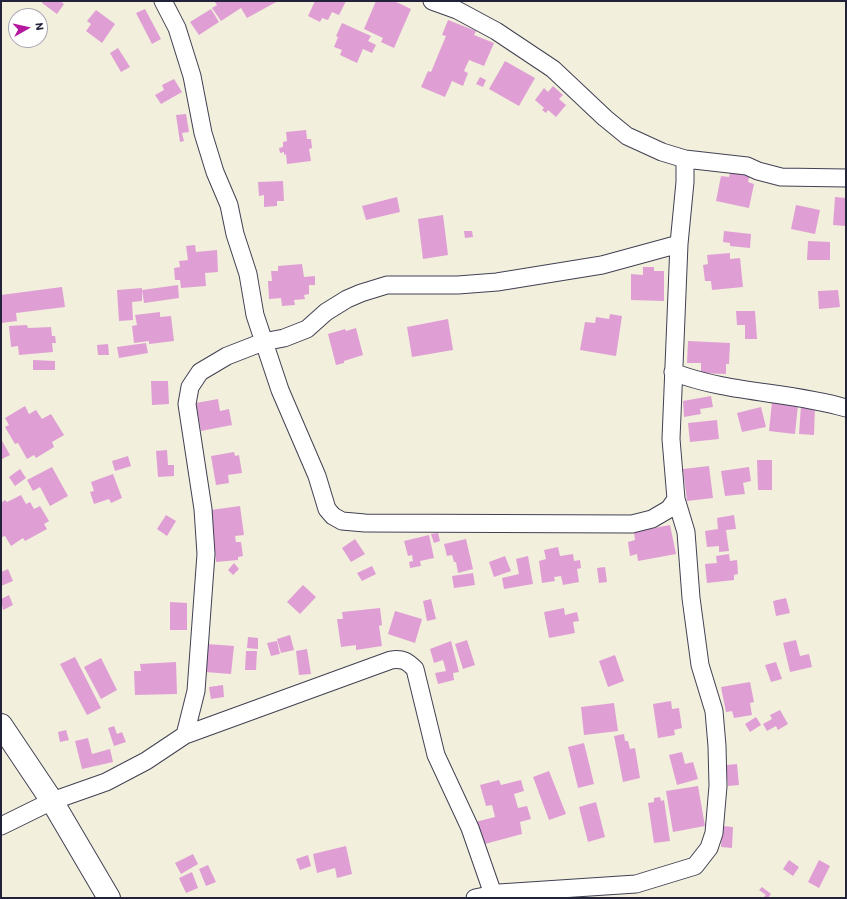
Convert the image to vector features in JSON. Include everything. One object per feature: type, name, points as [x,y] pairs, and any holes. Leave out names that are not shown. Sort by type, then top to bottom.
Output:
[{"type":"main road","points":[[1,725],[52,801],[110,898]]},
{"type":"street","points":[[163,1],[177,28],[192,76],[203,133],[215,172],[229,205],[235,234],[248,274],[255,314],[263,342],[280,390],[317,476],[327,509],[333,516],[342,521],[365,523],[632,524],[652,520],[669,509],[676,498]]},
{"type":"street","points":[[432,1],[478,20],[553,69],[605,118],[627,136],[662,152],[685,159],[747,166],[758,171],[781,177],[846,178]]},
{"type":"street","points":[[475,898],[636,884],[696,866],[709,848],[714,833],[718,786],[714,711],[700,665],[691,598],[686,532],[676,498],[671,439],[679,244],[685,182],[685,159]]},
{"type":"street","points":[[185,735],[196,691],[206,554],[203,509],[187,404],[190,387],[200,372],[227,356],[263,342],[284,338],[307,329],[326,312],[347,299],[387,285],[458,285],[497,282],[602,265],[679,244]]},
{"type":"street","points":[[673,372],[694,381],[732,389],[821,401],[846,408]]},
{"type":"street","points":[[1,826],[52,801],[106,782],[146,761],[185,735],[391,660],[399,659],[408,662],[415,669],[436,755],[470,828],[497,895]]},
{"type":"building","points":[[43,1],[60,1],[64,4],[57,14],[42,3]]},
{"type":"building","points":[[214,1],[278,1],[247,18],[241,8],[221,21],[212,8],[217,5]]},
{"type":"building","points":[[315,1],[346,1],[339,15],[332,12],[328,20],[322,18],[320,22],[308,16]]},
{"type":"building","points":[[376,1],[394,1],[411,9],[394,48],[381,42],[383,38],[364,29]]},
{"type":"building","points":[[145,9],[161,39],[152,44],[136,13]]},
{"type":"building","points":[[211,9],[219,22],[199,35],[190,22]]},
{"type":"building","points":[[96,10],[115,24],[102,43],[86,31],[91,24],[87,21]]},
{"type":"building","points":[[448,20],[476,31],[474,35],[494,43],[484,66],[469,60],[464,71],[468,73],[463,86],[452,81],[445,97],[421,87],[428,71],[431,72],[446,36],[442,35]]},
{"type":"building","points":[[342,23],[371,36],[368,41],[376,45],[372,53],[363,49],[357,63],[340,55],[342,50],[334,47],[338,37],[336,36]]},
{"type":"building","points":[[118,48],[130,67],[121,72],[110,53]]},
{"type":"building","points":[[505,61],[535,78],[519,106],[489,89]]},
{"type":"building","points":[[480,77],[486,80],[483,87],[476,84]]},
{"type":"building","points":[[174,79],[182,92],[161,104],[155,95],[164,90],[162,85]]},
{"type":"building","points":[[553,86],[563,95],[559,99],[566,105],[556,117],[548,110],[546,113],[542,110],[544,108],[535,100],[544,88],[548,92]]},
{"type":"building","points":[[186,114],[189,132],[182,133],[184,141],[180,142],[176,115]]},
{"type":"building","points":[[306,130],[307,139],[311,139],[312,148],[309,149],[311,161],[287,164],[286,154],[284,155],[284,152],[280,153],[279,148],[283,147],[283,142],[287,141],[286,132]]},
{"type":"building","points":[[732,166],[751,170],[748,182],[754,184],[749,208],[716,201],[721,176],[729,177]]},
{"type":"building","points":[[283,181],[284,201],[277,201],[277,206],[264,207],[264,195],[259,196],[258,182]]},
{"type":"building","points":[[397,197],[400,212],[366,220],[362,206]]},
{"type":"building","points":[[835,197],[846,198],[846,226],[833,225]]},
{"type":"building","points":[[796,205],[820,210],[815,234],[791,229]]},
{"type":"building","points":[[443,215],[448,255],[423,259],[418,219]]},
{"type":"building","points":[[464,231],[472,231],[473,237],[465,238]]},
{"type":"building","points":[[724,231],[751,234],[750,248],[730,246],[730,243],[723,242]]},
{"type":"building","points":[[808,241],[830,242],[830,260],[807,260]]},
{"type":"building","points":[[195,245],[196,252],[217,250],[218,272],[205,273],[206,286],[181,288],[180,280],[175,280],[174,268],[180,267],[179,261],[188,260],[186,246]]},
{"type":"building","points":[[730,253],[730,259],[740,258],[743,287],[712,290],[711,281],[705,281],[703,265],[708,264],[707,255]]},
{"type":"building","points":[[302,264],[304,277],[315,276],[315,285],[309,285],[309,294],[304,295],[305,299],[294,300],[295,305],[282,306],[281,298],[269,299],[268,281],[272,281],[271,271],[278,271],[278,266]]},
{"type":"building","points":[[643,267],[654,267],[654,271],[664,271],[664,301],[631,300],[631,274],[643,275]]},
{"type":"building","points":[[178,285],[179,298],[144,303],[142,290]]},
{"type":"building","points":[[62,287],[65,307],[16,313],[17,321],[1,323],[1,295]]},
{"type":"building","points":[[142,288],[142,301],[132,302],[133,320],[119,321],[117,290]]},
{"type":"building","points":[[838,290],[840,307],[819,309],[818,291]]},
{"type":"building","points":[[736,311],[755,311],[757,339],[745,339],[745,325],[737,325]]},
{"type":"building","points":[[160,312],[160,317],[171,316],[174,341],[149,344],[149,341],[134,343],[132,326],[137,325],[135,315]]},
{"type":"building","points":[[610,314],[622,316],[616,356],[580,350],[585,322],[595,323],[596,317],[609,319]]},
{"type":"building","points":[[448,319],[453,350],[412,357],[407,327]]},
{"type":"building","points":[[27,325],[28,328],[51,327],[52,336],[55,336],[56,343],[52,343],[53,352],[19,355],[18,346],[11,347],[9,326]]},
{"type":"building","points":[[356,328],[363,355],[336,365],[328,334],[345,329],[346,331]]},
{"type":"building","points":[[688,341],[730,343],[729,364],[726,364],[726,374],[701,373],[701,363],[687,363]]},
{"type":"building","points":[[146,343],[148,353],[119,358],[117,347]]},
{"type":"building","points":[[108,344],[109,355],[98,355],[97,345]]},
{"type":"building","points":[[33,360],[55,361],[55,370],[33,370]]},
{"type":"building","points":[[151,381],[168,381],[169,404],[152,405]]},
{"type":"building","points":[[711,396],[713,407],[700,409],[701,414],[684,417],[683,401]]},
{"type":"building","points":[[218,399],[220,411],[229,409],[232,425],[201,431],[196,403]]},
{"type":"building","points":[[772,402],[798,405],[795,434],[769,431]]},
{"type":"building","points":[[25,406],[29,414],[36,410],[42,419],[51,414],[64,435],[52,442],[54,447],[36,458],[34,455],[27,459],[18,443],[15,444],[5,427],[9,425],[5,418]]},
{"type":"building","points":[[801,406],[815,407],[814,435],[799,434]]},
{"type":"building","points":[[761,407],[766,427],[742,432],[737,413]]},
{"type":"building","points":[[717,420],[719,439],[690,442],[688,423]]},
{"type":"building","points":[[1,439],[10,455],[2,459],[1,457]]},
{"type":"building","points":[[167,450],[168,465],[174,465],[174,476],[158,477],[156,451]]},
{"type":"building","points":[[234,452],[235,456],[239,455],[242,473],[228,475],[229,483],[216,485],[211,456]]},
{"type":"building","points":[[128,456],[131,466],[115,471],[112,461]]},
{"type":"building","points":[[757,460],[772,460],[772,490],[758,490]]},
{"type":"building","points":[[709,466],[713,498],[687,501],[683,469]]},
{"type":"building","points":[[52,467],[68,496],[50,506],[40,487],[33,491],[27,480]]},
{"type":"building","points":[[749,467],[751,481],[743,483],[745,494],[725,496],[721,471]]},
{"type":"building","points":[[20,469],[26,478],[15,486],[9,477]]},
{"type":"building","points":[[113,474],[122,498],[111,503],[109,499],[94,504],[90,492],[94,491],[91,482]]},
{"type":"building","points":[[21,495],[26,504],[30,502],[34,509],[40,506],[49,521],[44,524],[47,529],[25,541],[23,538],[11,546],[5,536],[1,536],[1,503],[5,500],[7,502]]},
{"type":"building","points":[[240,506],[244,535],[235,536],[236,542],[241,542],[243,556],[238,557],[238,560],[216,562],[211,510]]},
{"type":"building","points":[[166,515],[176,521],[167,536],[157,529]]},
{"type":"building","points":[[734,515],[736,529],[726,530],[729,551],[719,552],[719,546],[707,547],[705,531],[718,529],[717,518]]},
{"type":"building","points":[[670,525],[676,554],[638,561],[637,554],[630,556],[628,542],[635,540],[634,532]]},
{"type":"building","points":[[438,533],[440,541],[434,543],[431,534]]},
{"type":"building","points":[[429,535],[434,558],[420,561],[421,566],[410,568],[409,562],[413,561],[412,555],[408,556],[404,541]]},
{"type":"building","points":[[355,539],[365,554],[351,562],[342,548]]},
{"type":"building","points":[[466,539],[473,569],[458,573],[456,562],[454,562],[452,555],[447,556],[444,544]]},
{"type":"building","points":[[558,547],[560,556],[573,554],[574,561],[580,560],[581,568],[577,569],[579,582],[563,585],[561,576],[554,577],[555,581],[542,583],[539,561],[546,559],[544,550]]},
{"type":"building","points":[[729,554],[730,561],[737,560],[738,574],[734,575],[734,580],[707,583],[705,564],[717,563],[716,556]]},
{"type":"building","points":[[505,556],[511,571],[494,577],[489,562]]},
{"type":"building","points":[[528,556],[533,584],[504,589],[502,578],[519,574],[516,559]]},
{"type":"building","points":[[234,563],[239,569],[233,575],[228,570]]},
{"type":"building","points":[[372,566],[376,574],[362,581],[357,573]]},
{"type":"building","points":[[605,567],[607,582],[599,583],[597,568]]},
{"type":"building","points":[[8,569],[13,581],[1,586],[1,572]]},
{"type":"building","points":[[473,573],[475,585],[454,588],[452,576]]},
{"type":"building","points":[[303,585],[316,597],[300,614],[287,602]]},
{"type":"building","points":[[9,595],[13,605],[3,610],[1,599]]},
{"type":"building","points":[[786,598],[790,613],[776,616],[773,601]]},
{"type":"building","points":[[431,599],[436,619],[427,621],[423,601]]},
{"type":"building","points":[[170,602],[187,603],[187,630],[170,630]]},
{"type":"building","points":[[380,608],[382,625],[379,626],[382,646],[356,650],[356,645],[341,647],[337,619],[343,619],[342,612]]},
{"type":"building","points":[[564,608],[565,615],[577,612],[579,621],[573,622],[575,633],[549,638],[544,612]]},
{"type":"building","points":[[395,611],[422,619],[415,643],[388,634]]},
{"type":"building","points":[[290,635],[294,650],[281,653],[277,639]]},
{"type":"building","points":[[248,637],[258,638],[258,649],[247,648]]},
{"type":"building","points":[[467,640],[475,665],[463,669],[455,644]]},
{"type":"building","points":[[796,640],[800,656],[809,654],[812,667],[790,672],[783,643]]},
{"type":"building","points":[[277,641],[280,654],[271,656],[267,643]]},
{"type":"building","points":[[451,641],[459,672],[453,673],[454,680],[438,684],[435,673],[446,671],[443,660],[434,663],[430,649]]},
{"type":"building","points":[[207,644],[234,646],[231,674],[205,672]]},
{"type":"building","points":[[307,649],[311,674],[299,675],[296,651]]},
{"type":"building","points":[[246,651],[257,651],[256,670],[245,670]]},
{"type":"building","points":[[615,655],[624,681],[608,687],[599,661]]},
{"type":"building","points":[[75,657],[101,708],[87,715],[60,664]]},
{"type":"building","points":[[101,658],[117,690],[101,699],[84,667]]},
{"type":"building","points":[[176,662],[177,694],[135,695],[134,671],[141,671],[140,664]]},
{"type":"building","points":[[776,662],[782,679],[771,682],[765,665]]},
{"type":"building","points":[[750,682],[754,702],[750,703],[752,715],[734,718],[732,711],[726,712],[721,687]]},
{"type":"building","points":[[223,685],[224,697],[211,699],[209,687]]},
{"type":"building","points":[[671,701],[672,709],[679,708],[682,728],[674,730],[675,735],[658,738],[653,704]]},
{"type":"building","points":[[614,703],[618,731],[584,735],[581,707]]},
{"type":"building","points":[[780,710],[788,724],[778,730],[776,726],[767,731],[763,724],[772,719],[770,715]]},
{"type":"building","points":[[756,717],[761,725],[750,732],[745,724]]},
{"type":"building","points":[[114,726],[117,734],[122,732],[126,742],[114,746],[108,728]]},
{"type":"building","points":[[66,730],[69,740],[60,742],[58,732]]},
{"type":"building","points":[[624,734],[625,741],[628,741],[630,749],[635,748],[640,778],[623,782],[614,736]]},
{"type":"building","points":[[88,738],[92,754],[110,749],[113,762],[82,769],[75,741]]},
{"type":"building","points":[[584,743],[594,784],[578,788],[568,747]]},
{"type":"building","points":[[682,752],[685,764],[693,762],[698,779],[677,785],[669,755]]},
{"type":"building","points":[[737,764],[739,785],[728,786],[726,765]]},
{"type":"building","points":[[549,771],[566,814],[549,820],[533,777]]},
{"type":"building","points":[[499,780],[501,785],[521,780],[524,791],[514,794],[518,808],[527,806],[531,819],[520,822],[522,834],[481,845],[475,822],[495,817],[492,805],[486,806],[480,785]]},
{"type":"building","points":[[698,786],[705,826],[673,832],[666,791]]},
{"type":"building","points":[[660,797],[661,801],[664,800],[670,841],[654,843],[648,803],[654,802],[654,798]]},
{"type":"building","points":[[596,802],[605,837],[588,842],[579,807]]},
{"type":"building","points":[[722,826],[733,827],[732,848],[721,847]]},
{"type":"building","points":[[346,846],[352,874],[337,878],[335,868],[317,873],[313,854]]},
{"type":"building","points":[[193,854],[198,864],[181,874],[175,863]]},
{"type":"building","points":[[308,855],[311,866],[300,870],[296,859]]},
{"type":"building","points":[[789,860],[799,867],[793,876],[783,869]]},
{"type":"building","points":[[819,860],[830,866],[819,888],[808,882]]},
{"type":"building","points":[[208,865],[216,882],[206,886],[199,869]]},
{"type":"building","points":[[192,872],[198,888],[186,893],[179,878]]},
{"type":"building","points":[[762,887],[771,894],[768,898],[763,898],[766,895],[759,890]]}]
